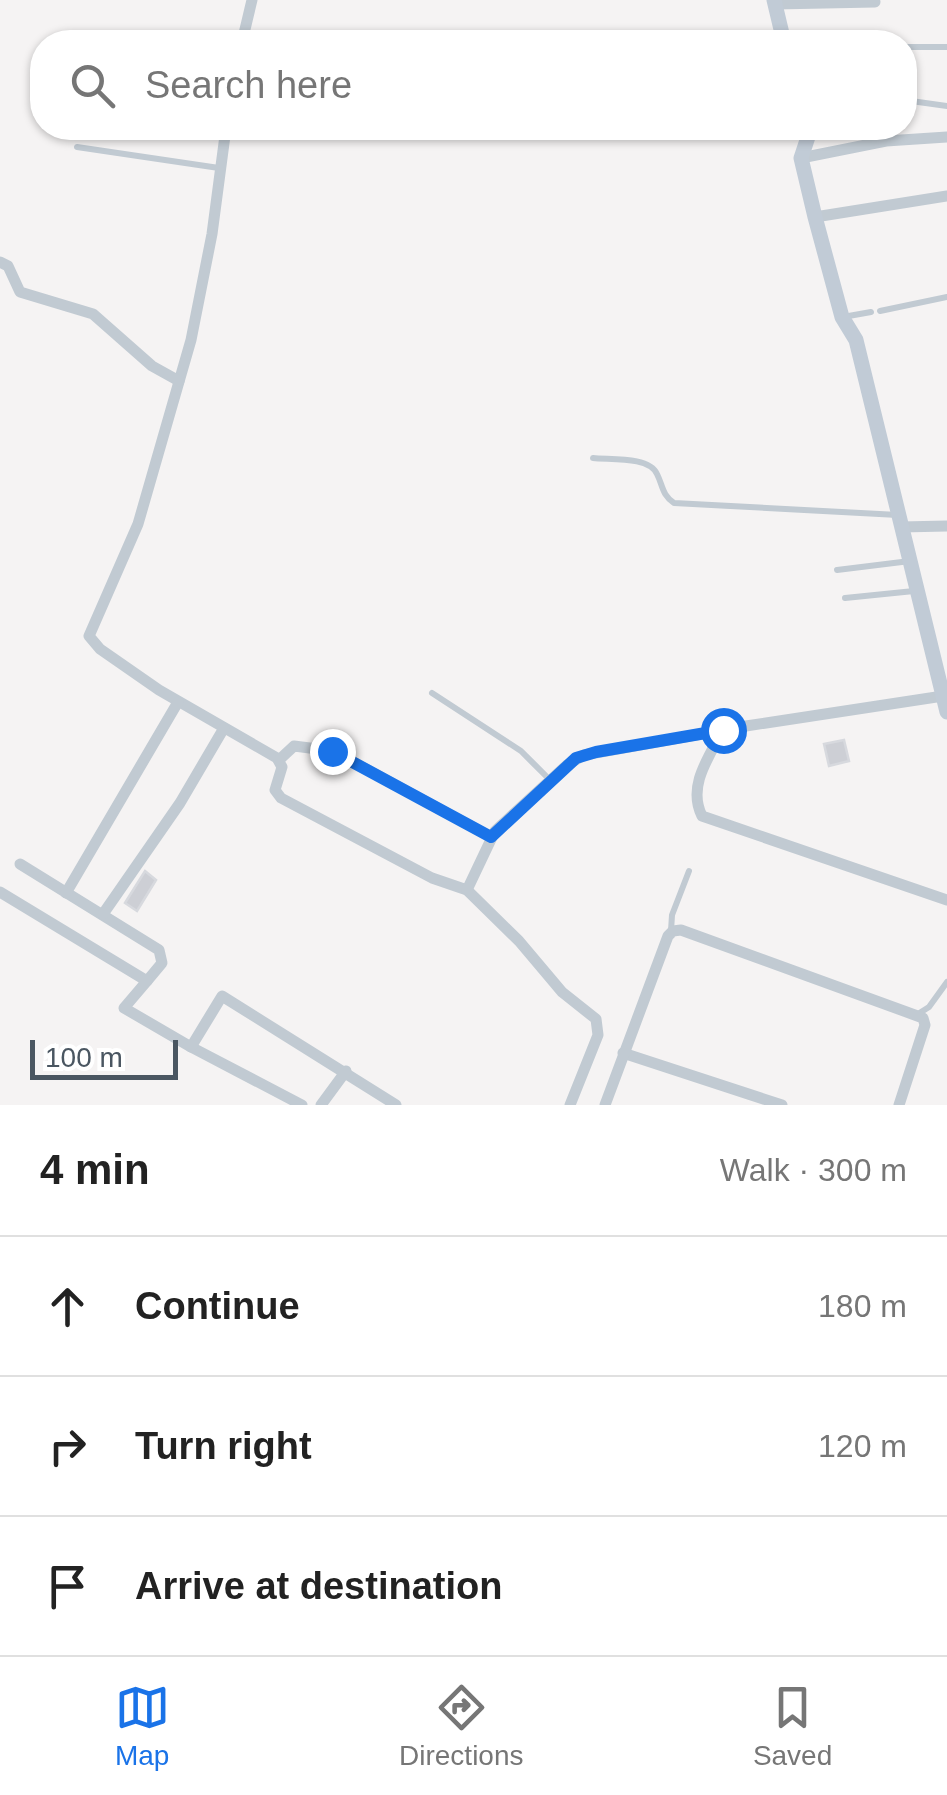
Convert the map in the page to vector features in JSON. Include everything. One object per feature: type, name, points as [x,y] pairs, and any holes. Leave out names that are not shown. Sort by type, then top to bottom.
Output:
[{"type":"main road","points":[[774,2],[781,30]]},
{"type":"main road","points":[[807,140],[802,158],[815,218],[842,317],[856,340],[945,704]]},
{"type":"street","points":[[245,30],[252,0]]},
{"type":"street","points":[[774,2],[875,2]]},
{"type":"street","points":[[917,139],[947,138]]},
{"type":"street","points":[[224,140],[202,298],[138,524],[90,636],[100,649],[178,702],[279,760],[282,767],[275,790],[281,798],[432,878],[467,890],[519,940],[562,992],[596,1020],[598,1035],[570,1105]]},
{"type":"street","points":[[802,158],[906,140]]},
{"type":"street","points":[[815,218],[947,196]]},
{"type":"street","points":[[0,262],[8,266],[20,292],[93,314],[152,366],[179,381]]},
{"type":"street","points":[[900,521],[947,526]]},
{"type":"street","points":[[66,893],[178,702]]},
{"type":"street","points":[[467,890],[491,837],[550,780],[584,755],[723,730],[945,704]]},
{"type":"street","points":[[104,914],[180,804],[224,728]]},
{"type":"street","points":[[723,730],[698,778],[697,803],[702,816],[947,900]]},
{"type":"street","points":[[279,760],[289,749],[300,745],[332,751],[491,837]]},
{"type":"street","points":[[20,864],[162,953],[162,963],[124,1008],[302,1105]]},
{"type":"street","points":[[0,892],[148,981]]},
{"type":"street","points":[[605,1105],[672,932],[681,930],[923,1018],[925,1025],[900,1105]]},
{"type":"street","points":[[191,1047],[222,996],[346,1071],[392,1104]]},
{"type":"street","points":[[624,1053],[747,1100],[782,1105]]},
{"type":"street","points":[[321,1105],[346,1071]]},
{"type":"lane","points":[[917,47],[947,48]]},
{"type":"lane","points":[[917,101],[947,106]]},
{"type":"lane","points":[[77,147],[220,168]]},
{"type":"lane","points":[[880,311],[947,297]]},
{"type":"lane","points":[[842,317],[871,312]]},
{"type":"lane","points":[[593,458],[649,464],[657,472],[666,497],[674,503],[900,521]]},
{"type":"lane","points":[[837,570],[910,560]]},
{"type":"lane","points":[[845,598],[917,590]]},
{"type":"lane","points":[[432,693],[521,751],[550,780]]},
{"type":"lane","points":[[672,932],[672,915],[688,870]]},
{"type":"lane","points":[[917,1015],[947,982]]},
{"type":"building","points":[[844,740],[849,761],[829,766],[824,744]]},
{"type":"building","points":[[145,871],[156,880],[137,911],[125,903]]},
{"type":"route","points":[[332,751],[491,837],[576,758],[723,730]]}]
